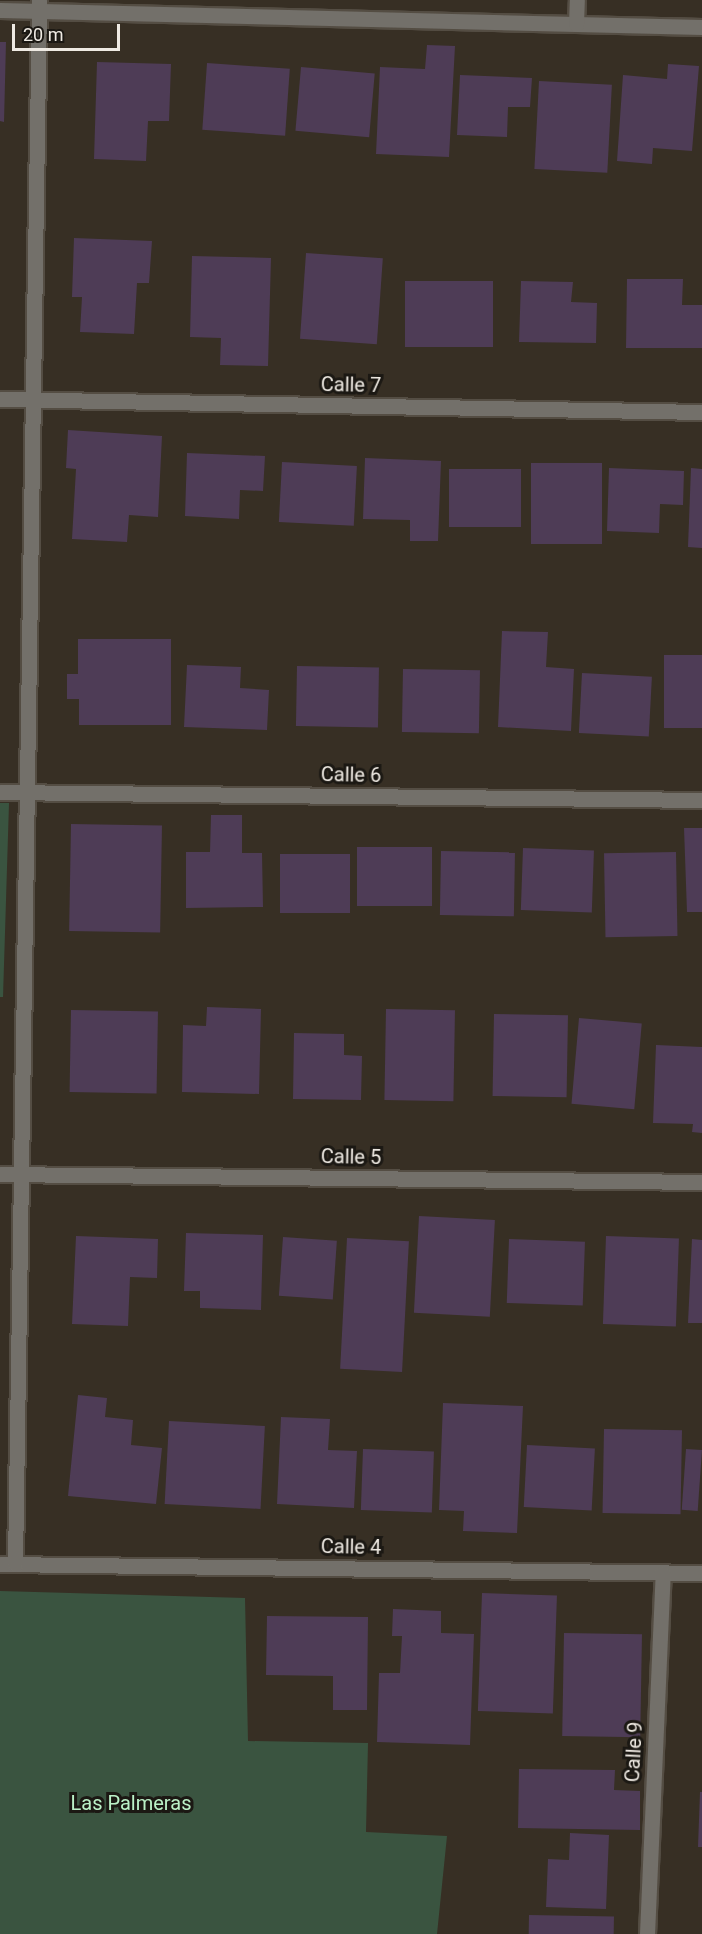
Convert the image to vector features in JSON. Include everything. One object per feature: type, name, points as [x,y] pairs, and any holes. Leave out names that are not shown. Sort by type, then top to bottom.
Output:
[{"type":"street","points":[[576,24],[577,0]]},
{"type":"street","points":[[8,1564],[21,1174],[39,5]]},
{"type":"street","points":[[0,10],[39,5],[702,27]]},
{"type":"street","name":"Calle 7","points":[[0,399],[702,412]]},
{"type":"street","name":"Calle 6","points":[[0,792],[702,800]]},
{"type":"street","name":"Calle 5","points":[[0,1174],[702,1182]]},
{"type":"street","name":"Calle 4","points":[[8,1564],[702,1573]]},
{"type":"street","name":"Calle 9","points":[[647,1934],[663,1573]]},
{"type":"green space","points":[[0,803],[9,803],[3,997],[0,997]]},
{"type":"green space","name":"Las Palmeras","points":[[0,1591],[245,1598],[248,1741],[368,1743],[366,1832],[447,1836],[437,1934],[0,1934]]},
{"type":"building","points":[[0,42],[6,42],[4,122],[0,121]]},
{"type":"building","points":[[427,45],[455,46],[449,157],[376,154],[380,67],[425,69]]},
{"type":"building","points":[[97,62],[171,64],[169,121],[148,121],[146,161],[94,159]]},
{"type":"building","points":[[207,63],[290,69],[285,136],[202,130]]},
{"type":"building","points":[[668,64],[699,66],[692,151],[653,148],[652,164],[617,161],[623,75],[667,79]]},
{"type":"building","points":[[301,67],[375,73],[369,137],[295,131]]},
{"type":"building","points":[[460,75],[532,78],[530,107],[508,107],[507,137],[457,135]]},
{"type":"building","points":[[539,81],[612,85],[607,173],[534,169]]},
{"type":"building","points":[[74,238],[152,241],[149,283],[137,283],[134,334],[80,332],[82,297],[72,297]]},
{"type":"building","points":[[306,253],[383,258],[377,344],[300,339]]},
{"type":"building","points":[[192,256],[271,258],[268,366],[220,365],[221,338],[190,337]]},
{"type":"building","points":[[627,279],[683,279],[682,305],[702,305],[702,348],[626,348]]},
{"type":"building","points":[[405,281],[493,281],[493,347],[405,347]]},
{"type":"building","points":[[521,281],[573,282],[571,302],[597,303],[596,343],[519,342]]},
{"type":"building","points":[[68,430],[162,436],[158,517],[129,515],[127,542],[72,539],[76,469],[66,468]]},
{"type":"building","points":[[187,453],[265,456],[263,491],[240,490],[239,519],[185,516]]},
{"type":"building","points":[[365,458],[441,461],[438,541],[410,541],[410,520],[363,519]]},
{"type":"building","points":[[282,462],[357,466],[354,526],[279,522]]},
{"type":"building","points":[[531,463],[602,463],[602,544],[531,544]]},
{"type":"building","points":[[609,468],[684,471],[683,505],[660,504],[659,533],[607,531]]},
{"type":"building","points":[[691,468],[702,469],[702,548],[688,547]]},
{"type":"building","points":[[449,469],[521,469],[521,527],[449,527]]},
{"type":"building","points":[[502,631],[548,632],[546,667],[574,669],[571,731],[498,727]]},
{"type":"building","points":[[78,639],[171,639],[171,725],[79,725],[79,699],[67,699],[67,674],[78,674]]},
{"type":"building","points":[[664,655],[702,655],[702,728],[664,728]]},
{"type":"building","points":[[187,665],[241,667],[240,688],[269,690],[267,730],[184,727]]},
{"type":"building","points":[[297,666],[379,667],[378,727],[296,726]]},
{"type":"building","points":[[403,669],[480,670],[479,733],[402,732]]},
{"type":"building","points":[[582,673],[652,677],[649,737],[579,733]]},
{"type":"building","points":[[211,815],[242,815],[242,853],[262,853],[263,907],[186,908],[186,852],[210,852]]},
{"type":"building","points":[[71,824],[162,826],[160,933],[69,931]]},
{"type":"building","points":[[684,828],[702,828],[702,912],[687,912]]},
{"type":"building","points":[[357,847],[432,847],[432,906],[357,906]]},
{"type":"building","points":[[523,848],[594,850],[592,912],[521,910]]},
{"type":"building","points":[[441,851],[515,852],[514,916],[440,915]]},
{"type":"building","points":[[676,852],[677,936],[605,937],[604,853]]},
{"type":"building","points":[[280,854],[350,854],[350,913],[280,913]]},
{"type":"building","points":[[207,1007],[261,1009],[259,1094],[182,1092],[183,1025],[206,1026]]},
{"type":"building","points":[[386,1009],[455,1010],[453,1101],[384,1100]]},
{"type":"building","points":[[71,1010],[158,1012],[157,1094],[70,1092]]},
{"type":"building","points":[[494,1014],[568,1015],[567,1097],[493,1096]]},
{"type":"building","points":[[579,1018],[642,1023],[634,1109],[572,1104]]},
{"type":"building","points":[[294,1033],[344,1034],[344,1055],[362,1056],[361,1100],[293,1099]]},
{"type":"building","points":[[656,1045],[702,1047],[702,1133],[692,1132],[693,1124],[653,1123]]},
{"type":"building","points":[[419,1216],[495,1220],[490,1317],[414,1313]]},
{"type":"building","points":[[186,1233],[263,1235],[261,1310],[200,1308],[200,1291],[184,1291]]},
{"type":"building","points":[[76,1236],[158,1239],[157,1278],[130,1277],[128,1326],[72,1324]]},
{"type":"building","points":[[606,1236],[679,1239],[676,1326],[603,1324]]},
{"type":"building","points":[[283,1237],[337,1241],[333,1300],[279,1296]]},
{"type":"building","points":[[347,1238],[409,1241],[402,1372],[340,1369]]},
{"type":"building","points":[[509,1239],[585,1242],[583,1306],[507,1303]]},
{"type":"building","points":[[692,1239],[702,1240],[702,1323],[688,1323]]},
{"type":"building","points":[[78,1395],[107,1398],[105,1417],[133,1420],[131,1445],[162,1448],[156,1504],[68,1496]]},
{"type":"building","points":[[443,1403],[523,1406],[517,1533],[463,1531],[464,1511],[439,1510]]},
{"type":"building","points":[[281,1417],[330,1419],[328,1450],[357,1451],[354,1508],[277,1504]]},
{"type":"building","points":[[169,1421],[265,1426],[261,1509],[165,1504]]},
{"type":"building","points":[[604,1429],[682,1430],[681,1514],[603,1513]]},
{"type":"building","points":[[527,1445],[595,1449],[592,1510],[524,1507]]},
{"type":"building","points":[[363,1449],[434,1451],[432,1512],[361,1510]]},
{"type":"building","points":[[686,1449],[702,1450],[698,1511],[682,1510]]},
{"type":"building","points":[[482,1593],[557,1596],[553,1714],[478,1711]]},
{"type":"building","points":[[393,1609],[441,1611],[441,1633],[474,1634],[470,1745],[377,1742],[379,1673],[400,1673],[402,1636],[392,1636]]},
{"type":"building","points":[[267,1616],[368,1617],[367,1710],[333,1710],[333,1676],[266,1675]]},
{"type":"building","points":[[564,1633],[642,1634],[640,1737],[562,1736]]},
{"type":"building","points":[[519,1769],[615,1770],[614,1790],[640,1791],[640,1830],[518,1828]]},
{"type":"building","points":[[700,1792],[702,1792],[702,1847],[698,1847]]},
{"type":"building","points":[[570,1833],[609,1835],[606,1909],[546,1907],[548,1859],[569,1860]]},
{"type":"building","points":[[529,1915],[614,1916],[614,1934],[529,1934]]}]
